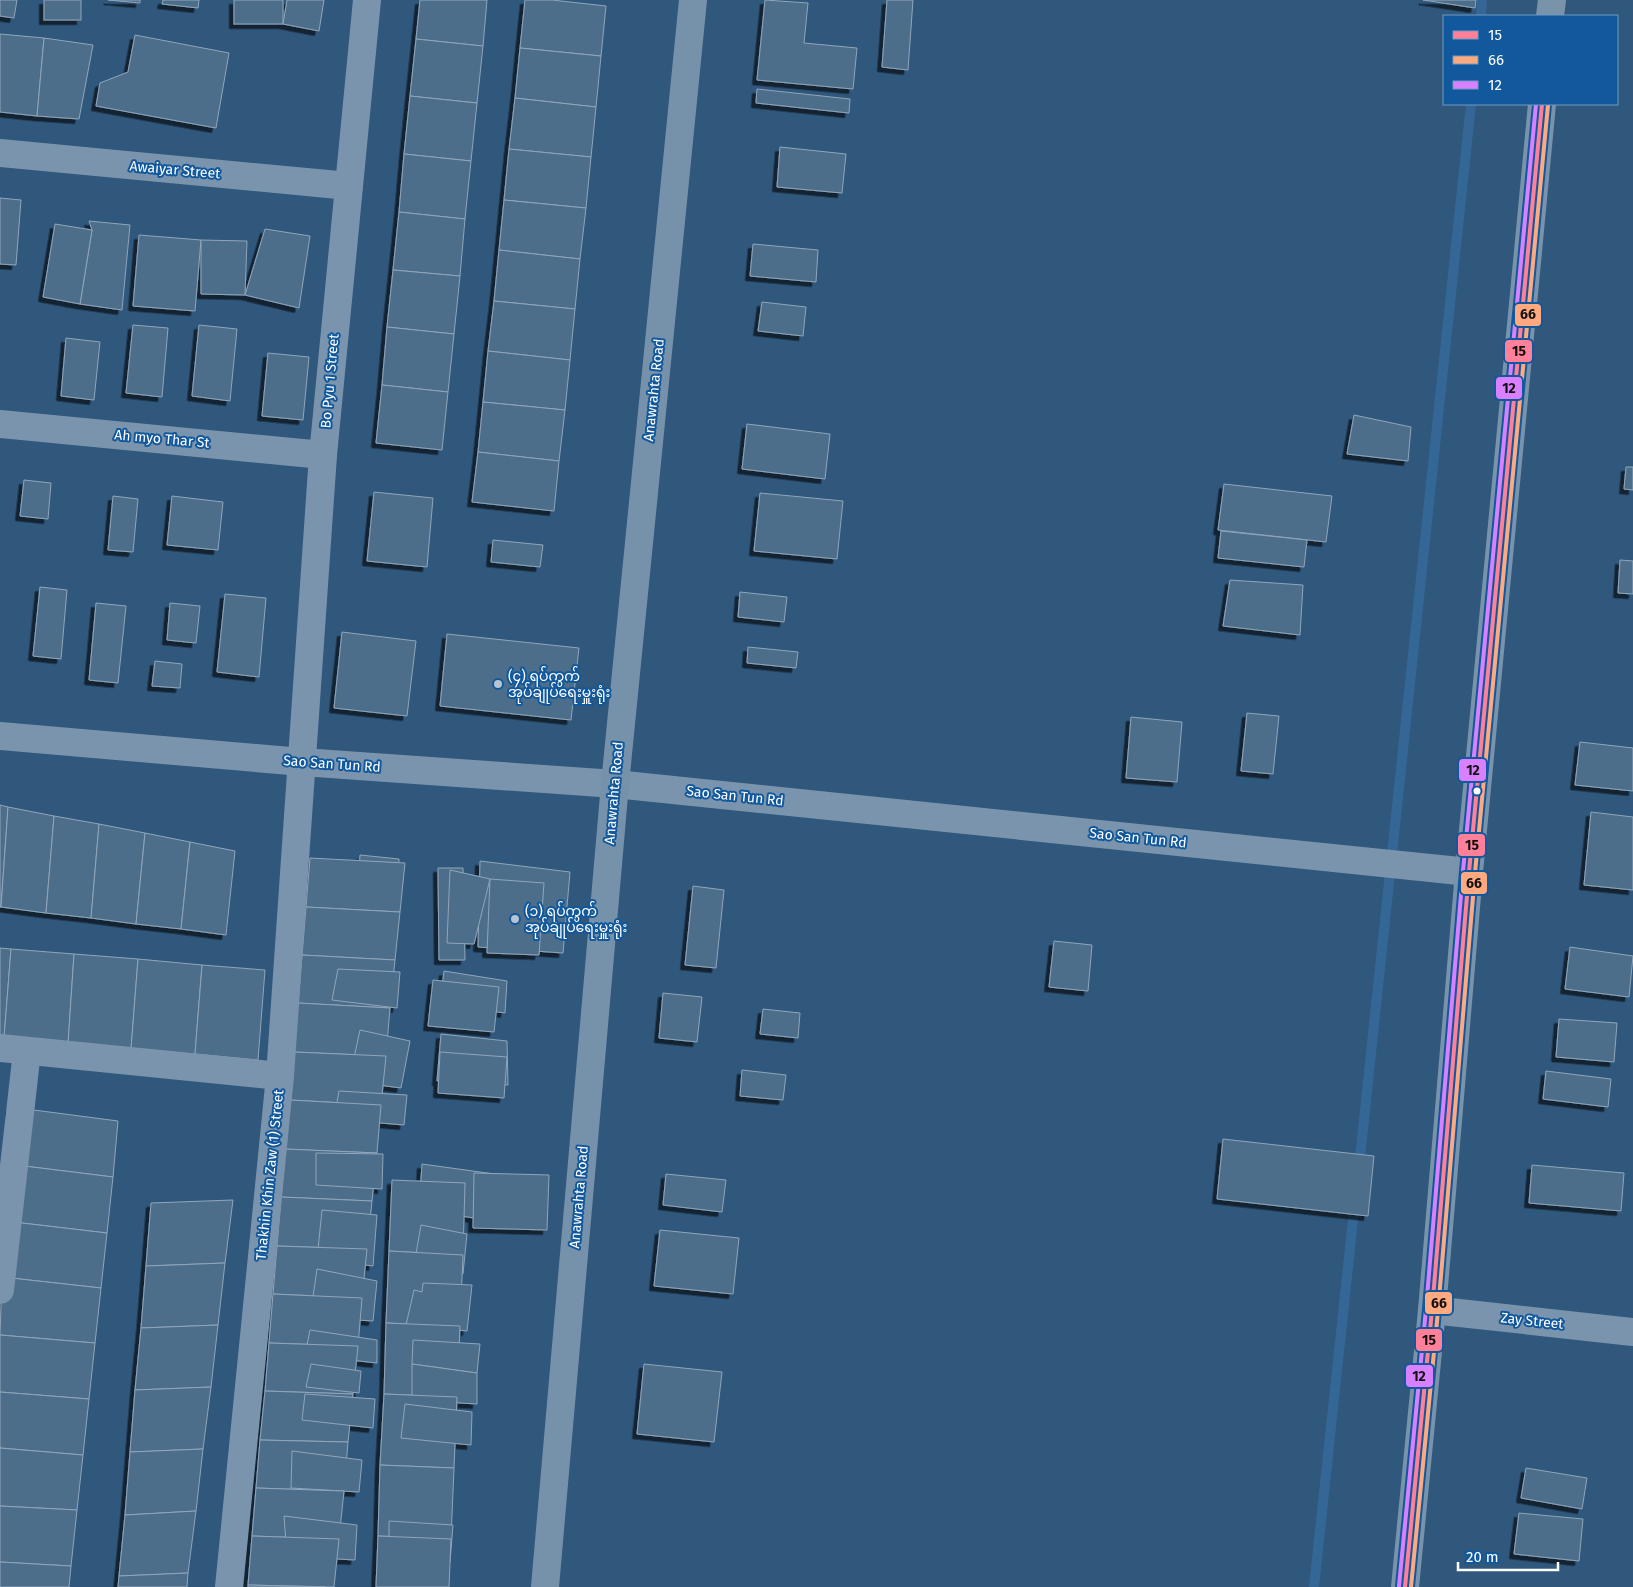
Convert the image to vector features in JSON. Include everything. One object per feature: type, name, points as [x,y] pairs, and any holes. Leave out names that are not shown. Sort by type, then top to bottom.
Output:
[{"type":"main road","name":"Anawrahta Road","points":[[545,1587],[615,784],[693,0]]},
{"type":"main road","points":[[1550,15],[1552,0]]},
{"type":"main road","points":[[1405,1587],[1432,1310],[1469,872],[1542,105]]},
{"type":"street","name":"Bo Pyu 1 Street","points":[[302,762],[323,455],[367,0]]},
{"type":"street","name":"Awaiyar Street","points":[[0,153],[349,186]]},
{"type":"street","name":"Ah myo Thar St","points":[[0,424],[323,455]]},
{"type":"street","name":"Sao San Tun Rd","points":[[0,736],[302,762],[615,784],[1469,872]]},
{"type":"street","name":"Thakhin Khin Zaw (1) Street","points":[[229,1587],[280,1076],[302,762]]},
{"type":"street","points":[[0,1048],[280,1076]]},
{"type":"street","points":[[0,1290],[27,1051]]},
{"type":"street","name":"Zay Street","points":[[1432,1310],[1633,1332]]},
{"type":"building","points":[[0,0],[17,0],[14,18],[0,16]]},
{"type":"building","points":[[44,0],[81,0],[81,20],[44,20]]},
{"type":"building","points":[[108,0],[140,0],[140,3]]},
{"type":"building","points":[[163,0],[199,0],[198,8],[162,4]]},
{"type":"building","points":[[234,0],[283,0],[283,24],[234,24]]},
{"type":"building","points":[[287,0],[324,0],[319,31],[283,24]]},
{"type":"building","points":[[420,0],[487,0],[483,46],[416,39]]},
{"type":"building","points":[[525,0],[552,0],[606,6],[601,56],[520,48]]},
{"type":"building","points":[[765,0],[808,3],[804,43],[857,48],[853,89],[757,80]]},
{"type":"building","points":[[887,0],[913,0],[908,70],[882,67]]},
{"type":"building","points":[[1423,0],[1476,0],[1475,8]]},
{"type":"building","points":[[0,34],[44,38],[37,116],[0,112]]},
{"type":"building","points":[[135,35],[229,53],[216,128],[96,106],[100,83],[128,72]]},
{"type":"building","points":[[44,38],[93,45],[79,119],[37,116]]},
{"type":"building","points":[[416,39],[483,46],[477,103],[410,96]]},
{"type":"building","points":[[520,48],[601,56],[596,107],[515,98]]},
{"type":"building","points":[[757,89],[850,99],[849,113],[756,103]]},
{"type":"building","points":[[410,96],[477,103],[471,161],[404,154]]},
{"type":"building","points":[[515,98],[596,107],[591,157],[509,149]]},
{"type":"building","points":[[780,147],[846,154],[842,193],[777,187]]},
{"type":"building","points":[[509,149],[591,157],[586,208],[504,200]]},
{"type":"building","points":[[404,154],[471,161],[465,219],[399,212]]},
{"type":"building","points":[[0,198],[21,200],[16,265],[0,264]]},
{"type":"building","points":[[504,200],[586,208],[580,259],[499,250]]},
{"type":"building","points":[[399,212],[465,219],[460,276],[393,270]]},
{"type":"building","points":[[89,221],[130,225],[122,310],[80,304],[92,230]]},
{"type":"building","points":[[55,224],[92,230],[80,304],[43,297]]},
{"type":"building","points":[[265,229],[310,236],[299,308],[245,295]]},
{"type":"building","points":[[139,235],[201,240],[195,311],[133,306]]},
{"type":"building","points":[[201,240],[247,241],[245,295],[201,294]]},
{"type":"building","points":[[753,244],[818,250],[816,282],[750,276]]},
{"type":"building","points":[[499,250],[580,259],[575,309],[494,301]]},
{"type":"building","points":[[393,270],[460,276],[454,334],[387,327]]},
{"type":"building","points":[[494,301],[575,309],[570,360],[488,351]]},
{"type":"building","points":[[762,302],[806,307],[803,336],[758,331]]},
{"type":"building","points":[[133,325],[168,328],[162,397],[126,393]]},
{"type":"building","points":[[199,325],[237,329],[230,401],[192,396]]},
{"type":"building","points":[[387,327],[454,334],[448,392],[382,385]]},
{"type":"building","points":[[66,338],[100,342],[94,400],[61,396]]},
{"type":"building","points":[[488,351],[570,360],[565,410],[483,402]]},
{"type":"building","points":[[268,353],[309,357],[303,420],[262,416]]},
{"type":"building","points":[[382,385],[448,392],[442,450],[376,443]]},
{"type":"building","points":[[483,402],[565,410],[559,461],[478,452]]},
{"type":"building","points":[[1354,415],[1411,427],[1408,461],[1347,454]]},
{"type":"building","points":[[747,424],[830,434],[825,479],[742,469]]},
{"type":"building","points":[[478,452],[559,461],[554,511],[472,502]]},
{"type":"building","points":[[1626,467],[1633,467],[1633,490],[1624,489]]},
{"type":"building","points":[[24,480],[51,483],[48,519],[20,516]]},
{"type":"building","points":[[1224,484],[1332,496],[1326,542],[1218,530]]},
{"type":"building","points":[[374,492],[433,498],[427,567],[367,561]]},
{"type":"building","points":[[760,493],[843,501],[837,559],[754,551]]},
{"type":"building","points":[[113,496],[138,499],[133,552],[108,550]]},
{"type":"building","points":[[172,496],[223,502],[218,550],[167,545]]},
{"type":"building","points":[[1221,531],[1307,540],[1304,567],[1218,558]]},
{"type":"building","points":[[493,540],[543,545],[540,567],[491,562]]},
{"type":"building","points":[[1620,560],[1633,561],[1633,594],[1618,593]]},
{"type":"building","points":[[1230,580],[1303,585],[1300,635],[1223,626]]},
{"type":"building","points":[[40,587],[67,590],[61,659],[33,656]]},
{"type":"building","points":[[740,592],[787,597],[784,622],[738,617]]},
{"type":"building","points":[[225,594],[266,598],[259,677],[217,672]]},
{"type":"building","points":[[96,603],[126,606],[118,683],[89,680]]},
{"type":"building","points":[[170,603],[200,606],[196,643],[167,640]]},
{"type":"building","points":[[342,632],[416,641],[407,716],[334,708]]},
{"type":"building","points":[[447,634],[579,648],[571,720],[440,706]]},
{"type":"building","points":[[748,647],[798,652],[796,668],[747,663]]},
{"type":"building","points":[[155,661],[182,664],[180,688],[152,686]]},
{"type":"building","points":[[1247,713],[1279,716],[1273,774],[1241,771]]},
{"type":"building","points":[[1131,717],[1182,722],[1177,782],[1126,778]]},
{"type":"building","points":[[1580,742],[1633,748],[1633,791],[1575,785]]},
{"type":"building","points":[[0,805],[8,807],[1,907],[0,907]]},
{"type":"building","points":[[8,807],[54,816],[46,913],[1,907]]},
{"type":"building","points":[[1591,812],[1633,817],[1633,890],[1584,885]]},
{"type":"building","points":[[54,816],[99,824],[91,918],[46,913]]},
{"type":"building","points":[[99,824],[145,833],[136,924],[91,918]]},
{"type":"building","points":[[145,833],[190,842],[181,929],[136,924]]},
{"type":"building","points":[[190,842],[235,851],[226,935],[181,929]]},
{"type":"building","points":[[360,855],[399,859],[396,925],[355,925]]},
{"type":"building","points":[[310,858],[405,863],[400,912],[306,907]]},
{"type":"building","points":[[480,861],[570,872],[563,953],[478,947]]},
{"type":"building","points":[[438,868],[463,868],[465,960],[439,960]]},
{"type":"building","points":[[450,870],[490,879],[474,944],[447,943]]},
{"type":"building","points":[[490,879],[544,883],[539,955],[487,953]]},
{"type":"building","points":[[693,886],[724,890],[716,968],[685,965]]},
{"type":"building","points":[[306,907],[400,912],[395,960],[302,955]]},
{"type":"building","points":[[1054,941],[1092,945],[1088,991],[1049,987]]},
{"type":"building","points":[[1570,947],[1633,956],[1629,997],[1565,989]]},
{"type":"building","points":[[0,948],[11,949],[4,1038],[0,1038]]},
{"type":"building","points":[[11,949],[74,954],[68,1044],[4,1038]]},
{"type":"building","points":[[74,954],[138,959],[131,1049],[68,1044]]},
{"type":"building","points":[[302,955],[395,960],[390,1008],[298,1003]]},
{"type":"building","points":[[138,959],[202,965],[195,1054],[131,1049]]},
{"type":"building","points":[[202,965],[265,970],[258,1060],[195,1054]]},
{"type":"building","points":[[338,969],[400,972],[397,1008],[332,1000]]},
{"type":"building","points":[[444,971],[507,981],[505,1013],[440,1004]]},
{"type":"building","points":[[433,980],[499,987],[494,1032],[428,1026]]},
{"type":"building","points":[[663,993],[702,997],[697,1042],[659,1038]]},
{"type":"building","points":[[298,1003],[390,1008],[386,1056],[294,1052]]},
{"type":"building","points":[[763,1009],[800,1013],[798,1038],[760,1034]]},
{"type":"building","points":[[1559,1019],[1617,1023],[1614,1062],[1556,1057]]},
{"type":"building","points":[[360,1030],[410,1041],[401,1088],[349,1081]]},
{"type":"building","points":[[441,1034],[507,1041],[508,1085],[437,1081]]},
{"type":"building","points":[[294,1052],[386,1056],[381,1105],[290,1100]]},
{"type":"building","points":[[440,1052],[507,1057],[504,1098],[438,1093]]},
{"type":"building","points":[[742,1070],[786,1075],[783,1100],[740,1096]]},
{"type":"building","points":[[1546,1071],[1611,1079],[1608,1107],[1543,1099]]},
{"type":"building","points":[[339,1091],[407,1095],[404,1125],[334,1119]]},
{"type":"building","points":[[290,1100],[381,1105],[377,1153],[285,1149]]},
{"type":"building","points":[[11,1107],[118,1121],[113,1177],[8,1164]]},
{"type":"building","points":[[1223,1139],[1374,1156],[1368,1216],[1217,1199]]},
{"type":"building","points":[[285,1149],[377,1153],[372,1201],[281,1197]]},
{"type":"building","points":[[316,1153],[383,1154],[382,1189],[316,1185]]},
{"type":"building","points":[[8,1164],[113,1177],[107,1233],[5,1221]]},
{"type":"building","points":[[422,1164],[509,1176],[504,1223],[419,1209]]},
{"type":"building","points":[[1532,1165],[1624,1173],[1621,1211],[1529,1203]]},
{"type":"building","points":[[474,1173],[549,1175],[547,1230],[473,1228]]},
{"type":"building","points":[[666,1174],[726,1180],[722,1212],[663,1205]]},
{"type":"building","points":[[392,1180],[465,1183],[463,1255],[389,1251]]},
{"type":"building","points":[[281,1197],[372,1201],[367,1249],[277,1246]]},
{"type":"building","points":[[233,1200],[225,1263],[146,1266],[151,1203]]},
{"type":"building","points":[[322,1210],[377,1215],[373,1266],[317,1259]]},
{"type":"building","points":[[5,1221],[107,1233],[101,1288],[2,1277]]},
{"type":"building","points":[[421,1225],[467,1234],[463,1274],[413,1271]]},
{"type":"building","points":[[660,1230],[739,1238],[733,1294],[654,1286]]},
{"type":"building","points":[[277,1246],[367,1249],[362,1298],[273,1294]]},
{"type":"building","points":[[389,1251],[463,1255],[460,1326],[386,1323]]},
{"type":"building","points":[[225,1263],[218,1325],[141,1328],[146,1266]]},
{"type":"building","points":[[317,1269],[377,1281],[373,1321],[310,1317]]},
{"type":"building","points":[[2,1277],[101,1288],[95,1343],[0,1335]]},
{"type":"building","points":[[423,1283],[472,1285],[467,1331],[406,1325],[414,1290],[422,1292]]},
{"type":"building","points":[[273,1294],[362,1298],[358,1346],[269,1343]]},
{"type":"building","points":[[386,1323],[460,1326],[457,1397],[384,1394]]},
{"type":"building","points":[[218,1325],[211,1387],[135,1390],[141,1328]]},
{"type":"building","points":[[310,1330],[377,1340],[377,1363],[305,1355]]},
{"type":"building","points":[[0,1335],[95,1343],[89,1399],[0,1392]]},
{"type":"building","points":[[413,1340],[480,1344],[477,1373],[412,1364]]},
{"type":"building","points":[[269,1343],[358,1346],[353,1394],[265,1391]]},
{"type":"building","points":[[311,1364],[361,1371],[359,1393],[306,1387]]},
{"type":"building","points":[[412,1364],[477,1373],[477,1404],[412,1400]]},
{"type":"building","points":[[644,1364],[722,1372],[714,1442],[637,1434]]},
{"type":"building","points":[[211,1387],[203,1449],[130,1452],[135,1390]]},
{"type":"building","points":[[265,1391],[353,1394],[348,1442],[260,1440]]},
{"type":"building","points":[[0,1392],[89,1399],[83,1455],[0,1448]]},
{"type":"building","points":[[305,1394],[375,1399],[373,1428],[302,1420]]},
{"type":"building","points":[[384,1394],[457,1397],[454,1468],[380,1465]]},
{"type":"building","points":[[405,1404],[472,1412],[471,1445],[401,1438]]},
{"type":"building","points":[[260,1440],[348,1442],[344,1491],[256,1488]]},
{"type":"building","points":[[0,1448],[83,1455],[77,1510],[0,1506]]},
{"type":"building","points":[[203,1449],[196,1511],[125,1515],[130,1452]]},
{"type":"building","points":[[292,1451],[362,1460],[359,1492],[291,1488]]},
{"type":"building","points":[[380,1465],[454,1468],[451,1539],[378,1536]]},
{"type":"building","points":[[1526,1468],[1587,1478],[1582,1509],[1521,1498]]},
{"type":"building","points":[[256,1488],[344,1491],[339,1539],[252,1536]]},
{"type":"building","points":[[0,1506],[77,1510],[71,1566],[0,1562]]},
{"type":"building","points":[[196,1511],[188,1573],[119,1576],[125,1515]]},
{"type":"building","points":[[1519,1513],[1583,1519],[1579,1561],[1514,1554]]},
{"type":"building","points":[[284,1516],[357,1525],[355,1560],[287,1556]]},
{"type":"building","points":[[389,1521],[453,1525],[450,1562],[389,1554]]},
{"type":"building","points":[[252,1536],[339,1539],[334,1587],[248,1585]]},
{"type":"building","points":[[378,1536],[451,1539],[449,1587],[376,1587]]},
{"type":"building","points":[[0,1562],[71,1566],[69,1587],[0,1587]]},
{"type":"building","points":[[188,1573],[187,1587],[118,1587],[119,1576]]},
{"type":"building","points":[[248,1585],[325,1587],[248,1587]]},
{"type":"waterway","points":[[1481,15],[1482,0]]},
{"type":"waterway","points":[[1359,1167],[1471,105]]},
{"type":"waterway","points":[[1314,1587],[1355,1201]]},
{"type":"transit line","name":"12","points":[[1399,1586],[1426,1309],[1463,871],[1536,105]]},
{"type":"transit line","name":"15","points":[[1405,1587],[1432,1310],[1469,872],[1542,105]]},
{"type":"transit line","name":"66","points":[[1411,1587],[1438,1311],[1475,873],[1548,105]]},
{"type":"place","name":"(၄) ရပ်ကွက် အုပ်ချုပ်ရေးမှူးရုံး","points":[[498,684]]},
{"type":"place","name":"(၁) ရပ်ကွက် အုပ်ချုပ်ရေးမှူးရုံး","points":[[515,919]]}]
